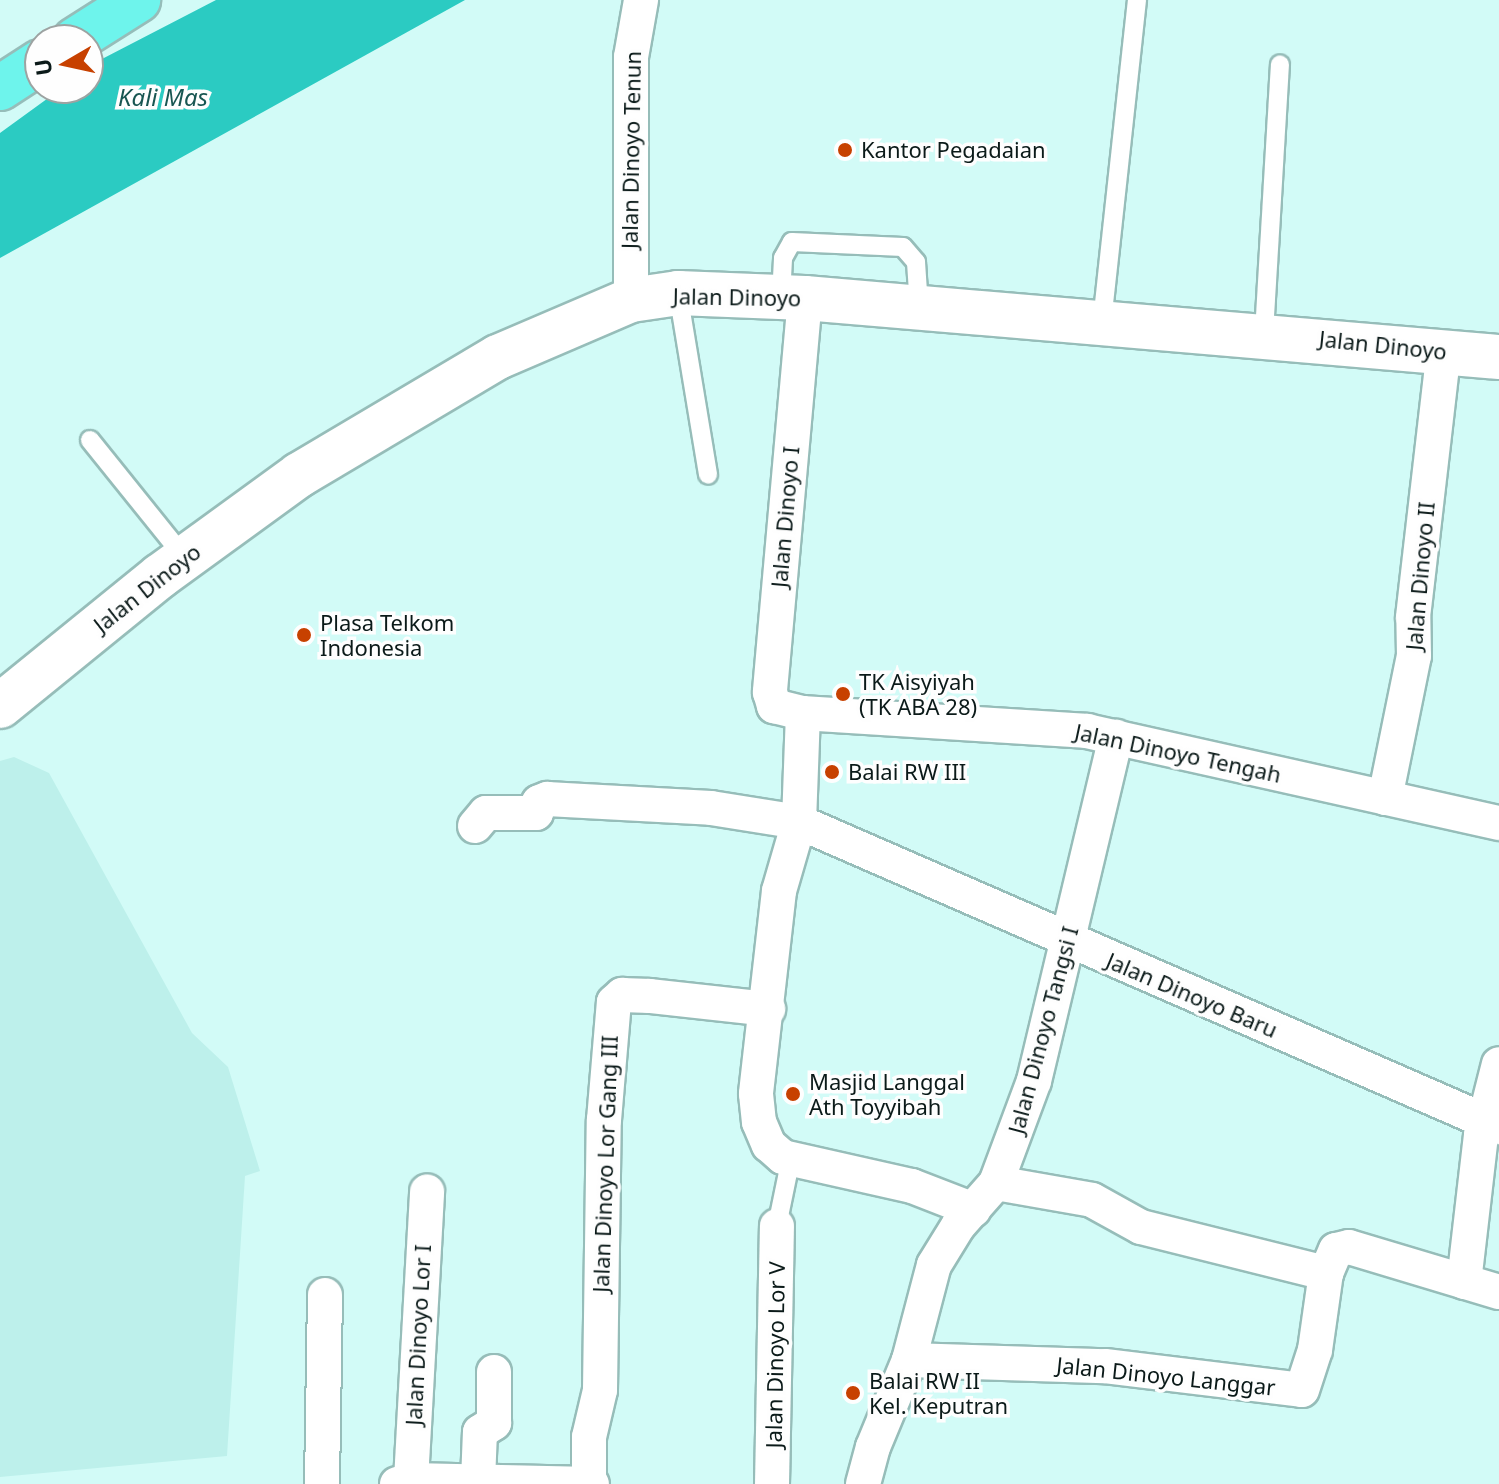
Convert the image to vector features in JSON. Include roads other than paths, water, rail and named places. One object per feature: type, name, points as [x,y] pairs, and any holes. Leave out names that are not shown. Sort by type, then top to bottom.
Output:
[{"type":"highway","points":[[100,24],[138,0]]},
{"type":"highway","points":[[0,88],[24,72]]},
{"type":"main road","name":"Jalan Dinoyo","points":[[0,706],[184,557],[373,428],[498,357],[631,300],[678,293],[793,297],[1264,333],[1499,357]]},
{"type":"street","name":"Jalan Dinoyo Tenun","points":[[631,300],[631,57],[641,0]]},
{"type":"street","name":"Jalan Dinoyo I","points":[[793,297],[770,692],[774,706],[803,713]]},
{"type":"street","name":"Jalan Dinoyo II","points":[[1385,798],[1414,656],[1415,602],[1444,351]]},
{"type":"street","name":"Jalan Dinoyo Tengah","points":[[803,713],[1052,728],[1116,737],[1499,823]]},
{"type":"street","points":[[803,713],[799,822],[779,891],[756,1109],[769,1145],[791,1158],[912,1186],[974,1210]]},
{"type":"street","name":"Jalan Dinoyo Tangsi I","points":[[863,1484],[873,1447],[909,1360],[934,1265],[996,1183],[1034,1081],[1116,737]]},
{"type":"street","name":"Jalan Dinoyo Baru","points":[[475,826],[486,813],[536,813],[539,802],[547,799],[711,808],[799,822],[1068,943],[1491,1124]]},
{"type":"street","name":"Jalan Dinoyo Lor Gang III","points":[[591,1484],[590,1432],[600,1390],[604,1120],[614,1002],[622,995],[650,996],[768,1009]]},
{"type":"street","points":[[1464,1282],[1499,1064]]},
{"type":"street","points":[[996,1183],[1092,1200],[1141,1227],[1326,1273],[1336,1250],[1349,1247],[1499,1292]]},
{"type":"street","name":"Jalan Dinoyo Lor I","points":[[404,1482],[427,1191]]},
{"type":"street","name":"Jalan Dinoyo Lor V","points":[[772,1484],[777,1226]]},
{"type":"street","name":"Jalan Dinoyo Langgar","points":[[909,1360],[1105,1366],[1302,1390],[1315,1350],[1326,1273]]},
{"type":"street","points":[[322,1484],[325,1295]]},
{"type":"street","points":[[478,1481],[480,1432],[494,1423],[494,1372]]},
{"type":"street","points":[[404,1482],[591,1484]]},
{"type":"lane","points":[[1102,322],[1137,0]]},
{"type":"lane","points":[[1264,333],[1280,64]]},
{"type":"lane","points":[[793,297],[783,258],[792,242],[903,247],[916,262],[919,307]]},
{"type":"lane","points":[[678,293],[708,475]]},
{"type":"lane","points":[[90,440],[184,557]]},
{"type":"lane","points":[[777,1226],[791,1158]]},
{"type":"water","name":"Kali Mas","points":[[216,0],[465,0],[0,258],[0,133],[40,104],[104,104],[104,58]]},
{"type":"place","name":"Kantor Pegadaian","points":[[845,150]]},
{"type":"place","name":"Plasa Telkom Indonesia","points":[[304,635]]},
{"type":"place","name":"TK Aisyiyah (TK ABA 28)","points":[[843,694]]},
{"type":"place","name":"Balai RW III","points":[[832,772]]},
{"type":"place","name":"Masjid Langgal Ath Toyyibah","points":[[793,1094]]},
{"type":"place","name":"Balai RW II Kel. Keputran","points":[[853,1393]]}]
